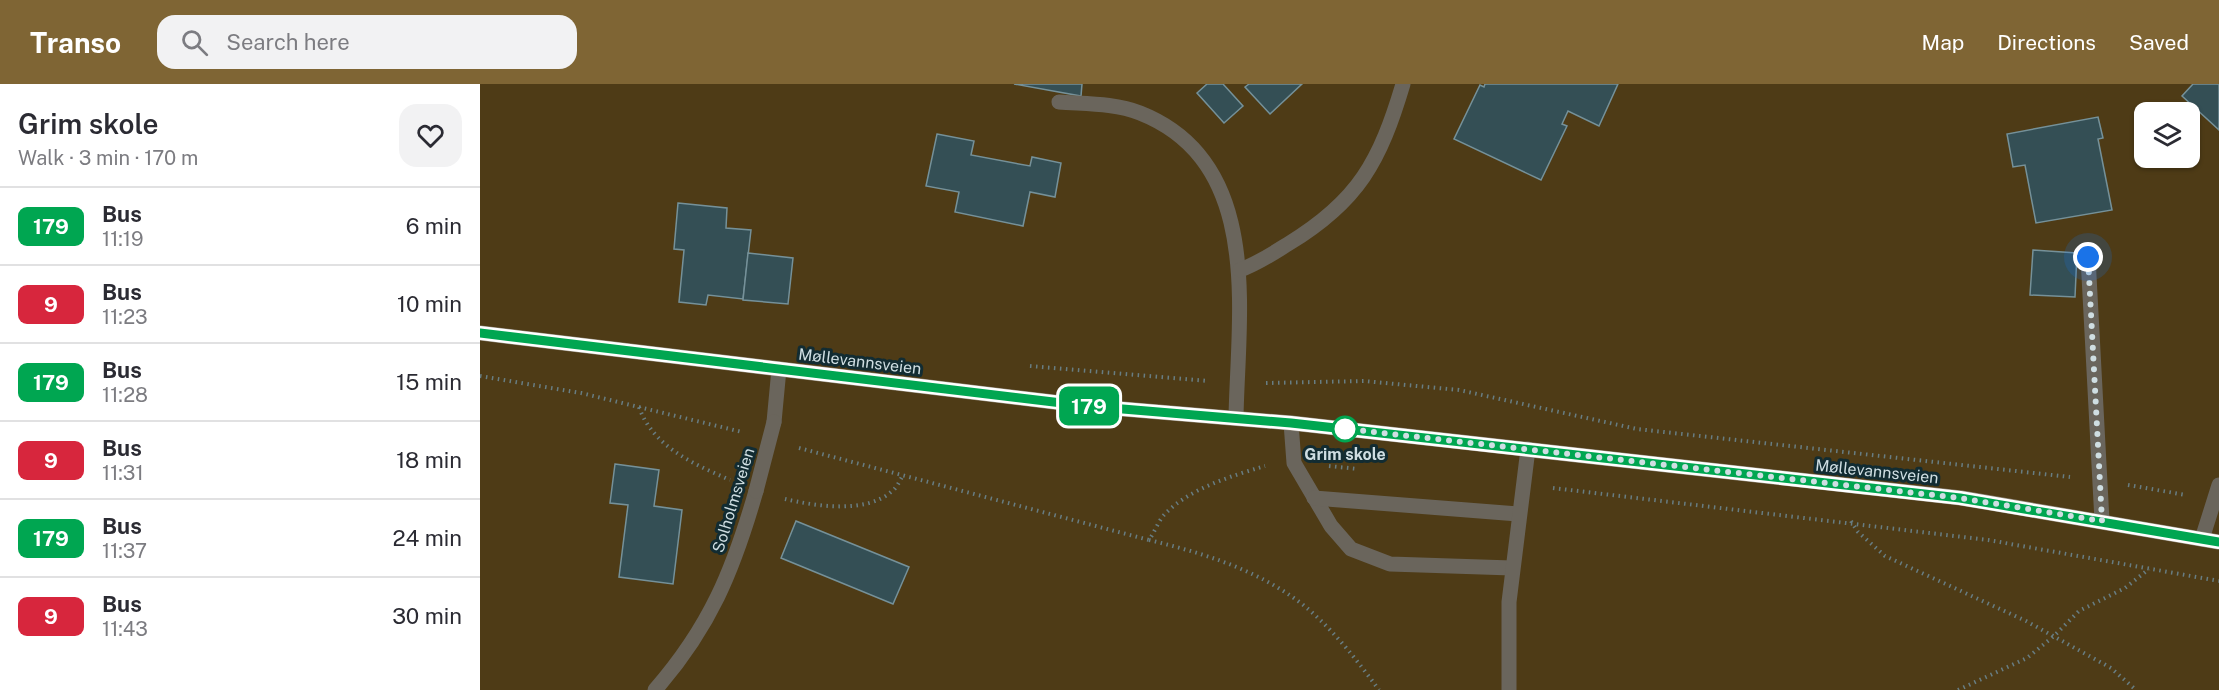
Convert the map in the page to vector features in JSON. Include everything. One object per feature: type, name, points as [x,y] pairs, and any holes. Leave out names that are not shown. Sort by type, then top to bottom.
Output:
[{"type":"main road","name":"Møllevannsveien","points":[[480,333],[1087,406],[1236,417],[1960,498],[2219,542]]},
{"type":"street","points":[[1240,270],[1255,265],[1318,226],[1350,198],[1371,165],[1391,124],[1403,84]]},
{"type":"street","points":[[1059,102],[1118,107],[1141,113],[1183,140],[1206,165],[1221,188],[1240,270],[1242,304],[1236,417]]},
{"type":"street","points":[[2088,257],[2102,521]]},
{"type":"street","name":"Solholmsveien","points":[[655,690],[673,669],[712,611],[741,544],[774,422],[779,369]]},
{"type":"street","points":[[1291,423],[1294,463],[1330,526],[1351,549],[1390,564],[1512,568]]},
{"type":"street","points":[[1509,690],[1509,602],[1518,514],[1528,449]]},
{"type":"street","points":[[2202,539],[2219,485]]},
{"type":"street","points":[[1314,498],[1518,514]]},
{"type":"path","points":[[480,376],[581,393],[745,434]]},
{"type":"path","points":[[2136,690],[2111,668],[2054,636],[1885,556],[1858,532],[1851,521],[1988,540],[2219,581]]},
{"type":"path","points":[[1149,540],[1202,553],[1258,577],[1302,604],[1355,657],[1379,690]]},
{"type":"path","points":[[1958,690],[2026,658],[2054,636],[2079,611],[2125,588],[2150,568]]},
{"type":"shaded area","points":[[480,84],[2219,84],[2219,690],[480,690]]},
{"type":"building","points":[[1014,84],[1082,84],[1081,96]]},
{"type":"building","points":[[1207,84],[1223,84],[1243,106],[1224,123],[1197,93]]},
{"type":"building","points":[[1249,84],[1302,84],[1270,114],[1245,87]]},
{"type":"building","points":[[1485,84],[1618,84],[1599,126],[1568,111],[1562,124],[1567,126],[1541,180],[1454,139],[1480,85],[1484,87]]},
{"type":"building","points":[[2193,84],[2219,84],[2219,130],[2200,113],[2200,102],[2189,102],[2182,96]]},
{"type":"building","points":[[2098,117],[2103,138],[2098,139],[2112,210],[2036,223],[2025,165],[2013,167],[2007,134]]},
{"type":"building","points":[[937,134],[974,141],[971,155],[1030,166],[1032,157],[1061,163],[1055,197],[1030,192],[1023,226],[955,212],[959,192],[926,186]]},
{"type":"building","points":[[678,203],[727,208],[726,228],[751,230],[743,299],[708,295],[706,305],[679,302],[684,250],[674,249]]},
{"type":"building","points":[[2033,250],[2077,253],[2075,297],[2030,295]]},
{"type":"building","points":[[748,253],[793,258],[788,304],[743,300]]},
{"type":"building","points":[[615,464],[659,470],[654,506],[682,510],[673,584],[619,577],[628,505],[610,503]]},
{"type":"building","points":[[796,521],[909,567],[893,604],[781,558]]},
{"type":"bus line","name":"179","points":[[480,333],[1087,406],[1236,417],[1960,498],[2219,542]]},
{"type":"place","name":"Grim skole","points":[[1345,429]]},
{"type":"route","points":[[1345,429],[1338,428],[1960,498],[2102,521],[2088,257]]}]
